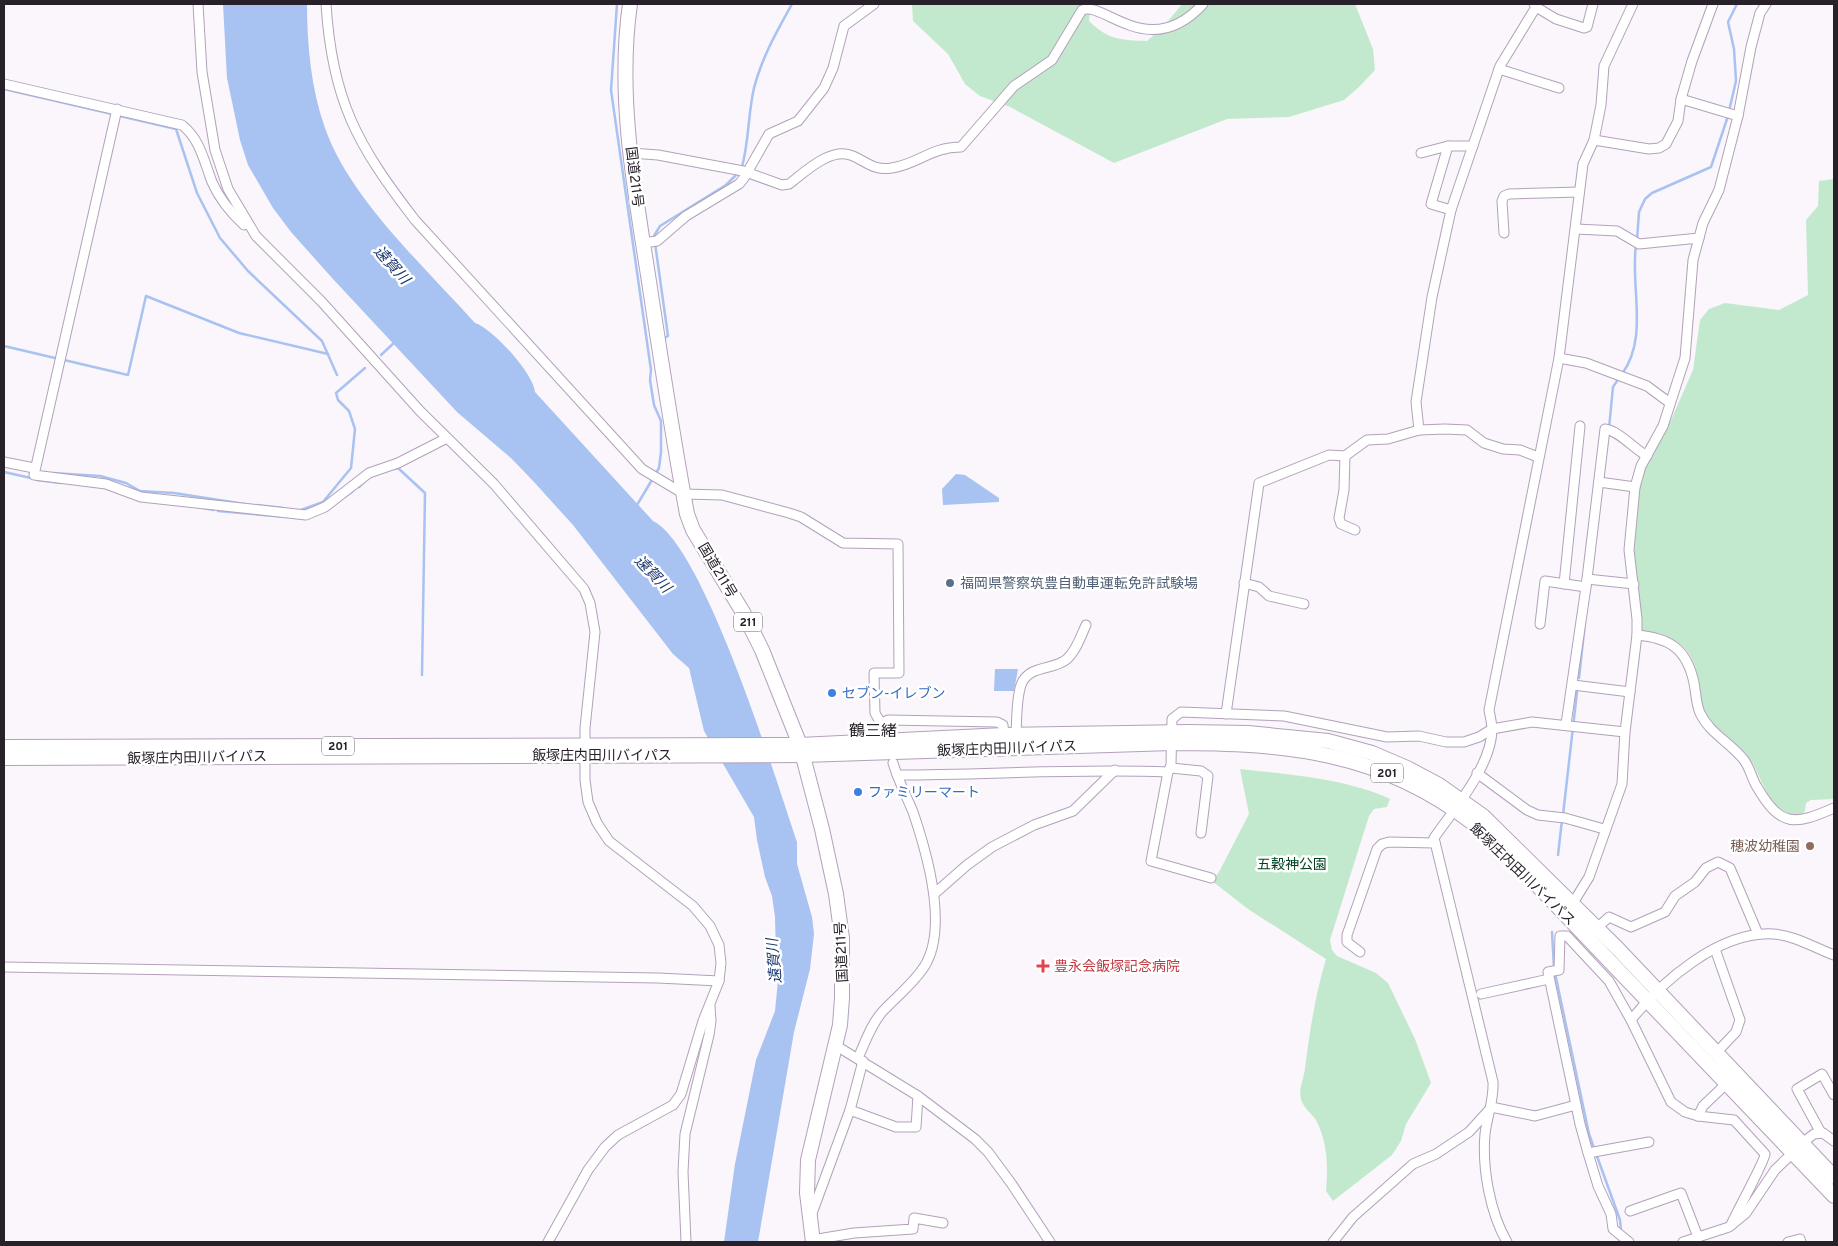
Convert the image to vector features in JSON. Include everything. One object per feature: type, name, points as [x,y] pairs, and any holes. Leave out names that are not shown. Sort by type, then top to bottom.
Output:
[{"type":"highway","name":"国道211号","points":[[630,4],[624,72],[631,153],[650,242],[684,494],[693,530],[753,632],[801,750],[822,829],[836,894],[842,938],[842,998],[835,1045],[808,1160],[812,1241]]},
{"type":"highway","name":"飯塚庄内田川バイパス","points":[[801,750],[1010,735],[1172,738],[1318,752],[1367,764],[1457,805],[1508,838],[1597,928],[1726,1084],[1798,1148],[1834,1177]]},
{"type":"highway","name":"飯塚庄内田川バイパス","points":[[4,747],[74,752],[801,750],[1172,738]]},
{"type":"highway","points":[[4,743],[74,752]]},
{"type":"highway","name":"飯塚庄内田川バイパス","points":[[4,758],[74,752]]},
{"type":"highway","points":[[4,763],[74,752]]},
{"type":"highway","name":"飯塚庄内田川バイパス","points":[[1457,805],[1474,824],[1653,995],[1718,1052],[1798,1148],[1834,1196]]},
{"type":"street","points":[[198,4],[202,72],[214,150],[228,189],[256,236]]},
{"type":"street","points":[[326,4],[328,39],[337,84],[352,124],[386,182],[415,220],[642,468],[684,494],[722,495],[789,513],[801,517],[843,543],[853,545],[898,544],[900,673],[874,673],[875,713],[883,725],[888,720],[997,722],[1003,725],[1010,735]]},
{"type":"street","points":[[650,242],[686,216],[739,184],[743,171],[768,134],[798,121],[824,88],[833,68],[844,26],[874,4]]},
{"type":"street","points":[[631,153],[658,155],[743,171],[774,183],[789,184],[829,156],[843,154],[852,156],[869,166],[893,168],[944,147],[961,147],[1014,86],[1052,60],[1081,7],[1097,8],[1133,25],[1151,30],[1160,29],[1187,18],[1203,4]]},
{"type":"street","points":[[1419,430],[1416,402],[1432,297],[1450,210],[1499,69],[1535,5],[1556,19],[1584,28],[1587,27],[1593,4]]},
{"type":"street","points":[[1507,1242],[1490,1194],[1484,1152],[1485,1132],[1494,1098],[1493,1082],[1434,838],[1478,773],[1489,746],[1492,729],[1489,710],[1558,358],[1583,164],[1594,140],[1601,105],[1604,66],[1633,4]]},
{"type":"street","points":[[1594,140],[1649,149],[1659,148],[1666,144],[1678,121],[1681,98],[1713,4]]},
{"type":"street","points":[[1573,903],[1589,877],[1604,829],[1622,784],[1625,732],[1636,634],[1634,584],[1629,550],[1635,487],[1647,456],[1663,426],[1685,358],[1693,260],[1703,223],[1719,190],[1731,114],[1760,13],[1766,4]]},
{"type":"street","points":[[1499,69],[1559,88]]},
{"type":"street","points":[[4,84],[175,122],[189,130],[195,137],[213,184],[231,213],[321,301],[420,412],[494,484],[584,589],[590,603],[595,632],[585,750],[584,780],[588,802],[597,823],[609,841],[626,856],[680,894],[710,926],[719,945],[721,963],[719,981],[681,1094],[672,1105],[618,1135],[605,1147],[588,1170],[548,1242]]},
{"type":"street","points":[[1681,98],[1731,114]]},
{"type":"street","points":[[117,109],[34,468],[34,475],[98,483],[141,497],[306,515],[326,507],[369,473],[398,463],[447,438]]},
{"type":"street","points":[[1421,153],[1448,146],[1473,146]]},
{"type":"street","points":[[1448,146],[1431,204],[1450,210]]},
{"type":"street","points":[[1504,233],[1502,202],[1504,196],[1509,194],[1579,192]]},
{"type":"street","points":[[1576,229],[1617,231],[1636,242],[1699,238]]},
{"type":"street","points":[[1558,358],[1586,363],[1647,386],[1670,403]]},
{"type":"street","points":[[1564,584],[1580,426]]},
{"type":"street","points":[[1570,725],[1573,685],[1609,429],[1634,449],[1647,456]]},
{"type":"street","points":[[1226,714],[1259,483],[1329,454],[1345,456],[1367,440],[1388,439],[1419,430],[1467,430],[1484,443],[1503,449],[1520,450],[1538,457]]},
{"type":"street","points":[[1345,456],[1344,490],[1339,518],[1341,524],[1355,530]]},
{"type":"street","points":[[4,462],[34,468]]},
{"type":"street","points":[[1602,482],[1635,487]]},
{"type":"street","points":[[1540,624],[1546,581],[1564,584],[1588,582],[1634,584]]},
{"type":"street","points":[[1244,583],[1259,587],[1269,596],[1304,604]]},
{"type":"street","points":[[1010,735],[1019,696],[1026,677],[1037,669],[1065,660],[1071,654],[1086,625]]},
{"type":"street","points":[[1636,634],[1663,639],[1673,644],[1687,661],[1691,669],[1699,711],[1708,727],[1744,760],[1757,787],[1774,810],[1787,820],[1796,821],[1807,820],[1834,808]]},
{"type":"street","points":[[1573,685],[1630,692]]},
{"type":"street","points":[[1211,878],[1151,861],[1169,770],[1172,719],[1181,712],[1284,716],[1387,737],[1419,736],[1446,742],[1464,742],[1479,737],[1492,729],[1532,722],[1625,732]]},
{"type":"street","points":[[810,1220],[850,1110],[861,1060],[882,1012],[899,997],[924,968],[933,947],[935,922],[934,894],[920,832],[893,763]]},
{"type":"street","points":[[934,894],[967,865],[992,847],[1034,825],[1073,811],[1115,770]]},
{"type":"street","points":[[897,775],[1115,770],[1201,771],[1208,776],[1202,832]]},
{"type":"street","points":[[1478,773],[1527,810],[1538,815],[1562,817],[1604,829]]},
{"type":"street","points":[[1360,952],[1352,948],[1348,942],[1347,935],[1377,849],[1382,844],[1389,842],[1435,843]]},
{"type":"street","points":[[1597,928],[1609,917],[1631,927],[1660,915],[1669,909],[1675,896],[1695,882],[1706,868],[1718,862],[1730,868],[1758,934]]},
{"type":"street","points":[[1631,1020],[1653,995],[1688,965],[1715,949],[1758,934],[1782,936],[1834,955]]},
{"type":"street","points":[[1627,1241],[1616,1232],[1593,1152],[1576,1105],[1553,973],[1559,939],[1563,935],[1609,981],[1631,1020],[1671,1102],[1685,1112],[1698,1116],[1734,1120],[1765,1154],[1765,1160],[1758,1169],[1729,1227]]},
{"type":"street","points":[[1715,949],[1740,1020],[1736,1032],[1718,1052]]},
{"type":"street","points":[[4,967],[658,978],[719,981]]},
{"type":"street","points":[[1481,994],[1553,973]]},
{"type":"street","points":[[686,1242],[685,1134],[709,1036],[710,1005]]},
{"type":"street","points":[[835,1045],[918,1096],[975,1139],[988,1152],[1050,1242]]},
{"type":"street","points":[[1821,1133],[1797,1089],[1822,1074],[1834,1095]]},
{"type":"street","points":[[1698,1116],[1703,1106],[1726,1084]]},
{"type":"street","points":[[850,1110],[896,1127],[916,1127],[918,1096]]},
{"type":"street","points":[[1491,1108],[1535,1116],[1576,1105]]},
{"type":"street","points":[[1333,1242],[1352,1217],[1413,1164],[1436,1154],[1469,1132],[1491,1108]]},
{"type":"street","points":[[1683,1242],[1729,1227],[1746,1213],[1771,1175],[1814,1134],[1828,1135],[1834,1141]]},
{"type":"street","points":[[1593,1152],[1649,1142]]},
{"type":"street","points":[[1630,1211],[1681,1193],[1698,1237]]},
{"type":"street","points":[[812,1241],[854,1233],[913,1229],[914,1218],[943,1222]]},
{"type":"street","points":[[1788,1242],[1800,1239],[1801,1242]]},
{"type":"green space","points":[[912,4],[1090,4],[1089,21],[1102,32],[1115,38],[1147,41],[1164,26],[1182,4],[1355,4],[1373,49],[1375,70],[1344,100],[1289,117],[1227,119],[1114,163],[1010,107],[980,96],[965,84],[948,54],[913,21]]},
{"type":"green space","points":[[1834,179],[1834,799],[1811,800],[1806,803],[1805,811],[1799,817],[1787,813],[1772,800],[1747,755],[1717,728],[1707,715],[1701,703],[1695,666],[1687,650],[1667,637],[1641,632],[1637,575],[1632,548],[1639,483],[1647,462],[1667,429],[1693,370],[1700,320],[1709,309],[1725,303],[1779,310],[1808,295],[1806,220],[1818,206],[1819,181]]},
{"type":"green space","name":"五穀神公園","points":[[1240,769],[1336,782],[1354,786],[1390,799],[1387,807],[1374,809],[1369,816],[1330,940],[1332,950],[1337,956],[1376,973],[1388,983],[1415,1039],[1431,1083],[1406,1124],[1401,1141],[1392,1155],[1333,1201],[1326,1191],[1327,1164],[1323,1138],[1316,1120],[1302,1102],[1300,1093],[1313,1013],[1326,959],[1248,909],[1212,881],[1219,872],[1249,814]]},
{"type":"water","name":"遠賀川","points":[[223,4],[307,4],[309,51],[316,98],[325,128],[352,181],[370,206],[412,255],[475,323],[501,342],[528,374],[535,392],[653,521],[673,539],[694,573],[716,618],[737,668],[797,842],[797,864],[812,917],[814,934],[810,969],[794,1032],[758,1242],[724,1242],[735,1164],[756,1060],[775,1011],[779,970],[776,958],[775,917],[772,896],[765,877],[754,817],[704,731],[689,668],[673,654],[573,525],[512,459],[457,412],[333,279],[291,232],[273,208],[248,165],[240,140],[227,78]]},
{"type":"water","points":[[956,474],[965,475],[999,498],[999,502],[943,505],[942,489]]},
{"type":"water","points":[[995,669],[1018,669],[1014,691],[994,691]]},
{"type":"waterway","points":[[617,4],[611,90],[651,370],[650,380],[654,405],[661,421],[659,468],[637,505]]},
{"type":"waterway","points":[[742,167],[757,77],[770,44],[792,4]]},
{"type":"waterway","points":[[1729,111],[1736,81],[1734,49],[1728,22],[1737,4]]},
{"type":"waterway","points":[[4,89],[112,114]]},
{"type":"waterway","points":[[120,116],[176,129],[197,193],[220,238],[248,271],[322,341],[337,375]]},
{"type":"waterway","points":[[1637,240],[1639,212],[1645,199],[1652,193],[1711,167],[1728,116]]},
{"type":"waterway","points":[[663,339],[668,336],[654,236],[660,226],[726,185],[739,172]]},
{"type":"waterway","points":[[1622,374],[1630,360],[1637,328],[1636,245]]},
{"type":"waterway","points":[[64,360],[128,375],[146,296],[239,333],[328,354]]},
{"type":"waterway","points":[[381,355],[395,342]]},
{"type":"waterway","points":[[4,346],[55,358]]},
{"type":"waterway","points":[[301,510],[323,502],[351,468],[355,429],[349,411],[338,400],[336,393],[365,368]]},
{"type":"waterway","points":[[1609,428],[1613,387],[1619,378]]},
{"type":"waterway","points":[[394,469],[398,468],[425,493],[422,675]]},
{"type":"waterway","points":[[4,472],[31,478]]},
{"type":"waterway","points":[[52,473],[100,476],[126,483],[140,491],[174,493],[251,505]]},
{"type":"waterway","points":[[37,480],[61,483]]},
{"type":"waterway","points":[[359,487],[365,481]]},
{"type":"waterway","points":[[346,496],[353,491]]},
{"type":"waterway","points":[[256,505],[283,508]]},
{"type":"waterway","points":[[203,508],[214,510]]},
{"type":"waterway","points":[[218,511],[287,517]]},
{"type":"waterway","points":[[1579,678],[1585,622]]},
{"type":"waterway","points":[[1563,815],[1577,692]]},
{"type":"waterway","points":[[1558,855],[1562,820]]},
{"type":"waterway","points":[[1552,932],[1554,968]]},
{"type":"waterway","points":[[1555,973],[1589,1134],[1620,1220],[1621,1231]]},
{"type":"place","name":"福岡県警察筑豊自動車運転免許試験場","points":[[950,583]]},
{"type":"place","name":"セブン-イレブン","points":[[832,693]]},
{"type":"place","name":"ファミリーマート","points":[[858,792]]},
{"type":"place","name":"穂波幼稚園","points":[[1810,846]]},
{"type":"place","name":"豊永会飯塚記念病院","points":[[1043,966]]},
{"type":"district","name":"鶴三緒","points":[[873,730]]}]
